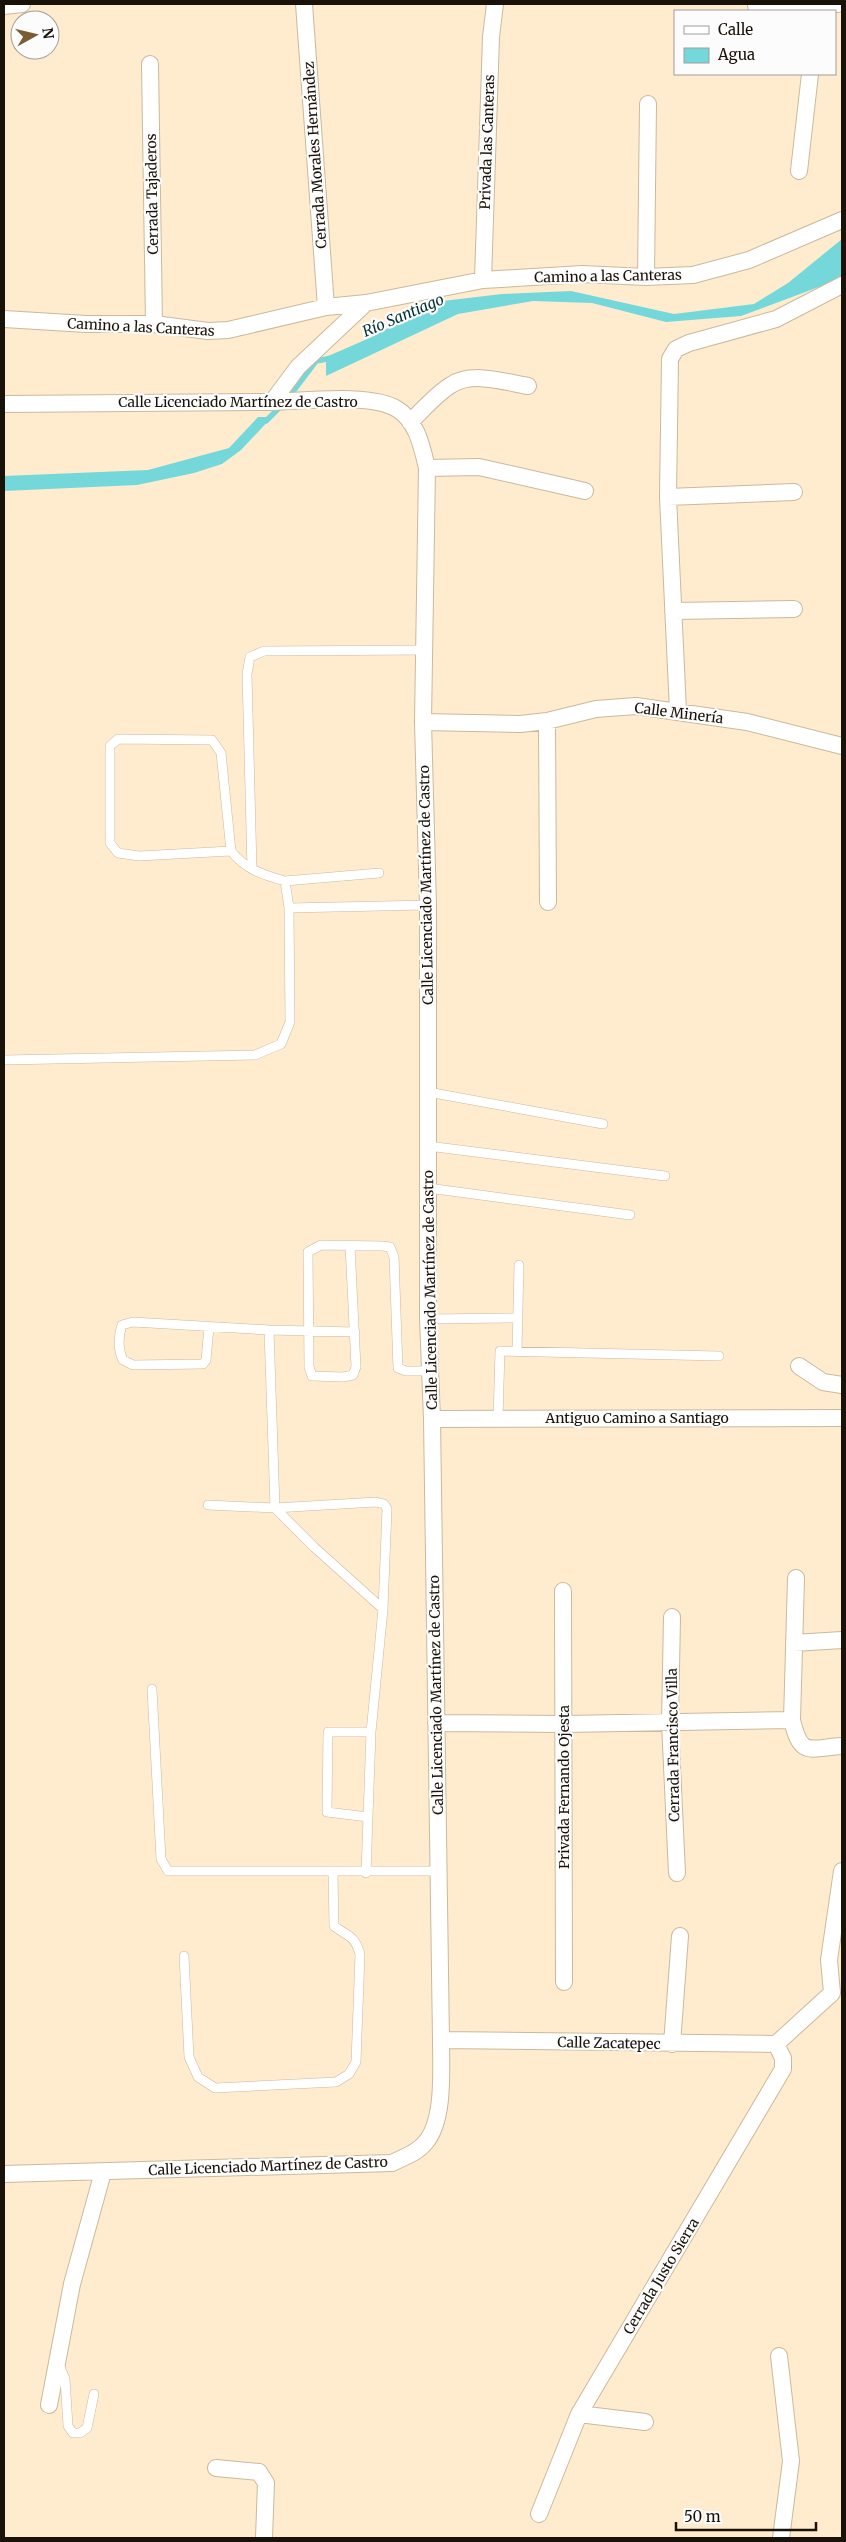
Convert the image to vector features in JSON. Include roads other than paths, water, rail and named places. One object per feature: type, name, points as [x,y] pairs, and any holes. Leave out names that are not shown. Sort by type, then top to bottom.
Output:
[{"type":"street","points":[[4,6],[22,4]]},
{"type":"street","name":"Cerrada Morales Hernández","points":[[304,4],[326,307]]},
{"type":"street","name":"Privada las Canteras","points":[[484,280],[491,37],[495,4]]},
{"type":"street","points":[[756,6],[838,4]]},
{"type":"street","name":"Cerrada Tajaderos","points":[[150,64],[154,324]]},
{"type":"street","points":[[799,171],[810,75]]},
{"type":"street","points":[[646,277],[648,104]]},
{"type":"street","name":"Camino a las Canteras","points":[[4,318],[86,324],[154,324],[208,332],[228,330],[326,307],[366,303],[484,280],[582,274],[646,277],[692,275],[749,260],[842,220]]},
{"type":"street","points":[[678,711],[668,497],[670,359],[676,349],[689,343],[776,320],[842,284]]},
{"type":"street","points":[[276,402],[298,367],[366,303]]},
{"type":"street","points":[[410,422],[451,385],[467,378],[487,379],[528,386]]},
{"type":"street","name":"Calle Licenciado Martínez de Castro","points":[[4,404],[276,402],[341,399],[375,402],[397,409],[410,422],[420,440],[427,468],[424,722],[428,905],[428,1319],[432,1419],[441,2040],[438,2106],[435,2126],[426,2142],[416,2152],[392,2163],[4,2174]]},
{"type":"street","points":[[427,468],[478,467],[585,491]]},
{"type":"street","points":[[668,497],[794,492]]},
{"type":"street","points":[[673,611],[794,609]]},
{"type":"street","name":"Calle Minería","points":[[424,722],[520,724],[547,721],[596,709],[636,706],[747,722],[842,746]]},
{"type":"street","points":[[547,721],[548,902]]},
{"type":"street","points":[[799,1366],[823,1382],[842,1385]]},
{"type":"street","name":"Antiguo Camino a Santiago","points":[[432,1419],[842,1418]]},
{"type":"street","points":[[796,1578],[792,1720],[797,1740],[803,1747],[842,1746]]},
{"type":"street","name":"Privada Fernando Ojesta","points":[[564,1591],[564,1982]]},
{"type":"street","name":"Cerrada Francisco Villa","points":[[672,1617],[670,1723],[677,1873]]},
{"type":"street","points":[[794,1643],[842,1640]]},
{"type":"street","points":[[436,1723],[564,1724],[792,1720]]},
{"type":"street","points":[[776,2044],[837,1991],[828,1960],[842,1872]]},
{"type":"street","points":[[672,2044],[680,1936]]},
{"type":"street","name":"Calle Zacatepec","points":[[441,2040],[776,2044]]},
{"type":"street","name":"Cerrada Justo Sierra","points":[[540,2514],[579,2414],[783,2069],[783,2058],[776,2044]]},
{"type":"street","points":[[49,2405],[72,2284],[103,2172]]},
{"type":"street","points":[[779,2356],[791,2461],[781,2538]]},
{"type":"street","points":[[579,2414],[645,2422]]},
{"type":"street","points":[[216,2468],[259,2472],[264,2476],[266,2482],[264,2538]]},
{"type":"lane","points":[[252,869],[247,674],[250,657],[264,651],[424,650]]},
{"type":"lane","points":[[232,851],[139,856],[118,853],[110,843],[110,746],[118,738],[212,740],[221,753],[232,851],[240,862],[262,874],[285,880],[379,873]]},
{"type":"lane","points":[[4,1060],[255,1055],[281,1044],[290,1022],[289,908],[285,880]]},
{"type":"lane","points":[[289,908],[428,905]]},
{"type":"lane","points":[[428,1092],[603,1124]]},
{"type":"lane","points":[[428,1146],[665,1176]]},
{"type":"lane","points":[[428,1188],[630,1216]]},
{"type":"lane","points":[[350,1246],[356,1367],[353,1375],[343,1378],[312,1376],[309,1367],[308,1252],[321,1245],[390,1247],[394,1257],[398,1368],[406,1371],[431,1371]]},
{"type":"lane","points":[[517,1351],[519,1265]]},
{"type":"lane","points":[[428,1319],[518,1318]]},
{"type":"lane","points":[[209,1327],[206,1360],[203,1364],[133,1364],[123,1360],[120,1353],[119,1331],[122,1325],[133,1322],[269,1330],[355,1332]]},
{"type":"lane","points":[[269,1330],[275,1508],[314,1547],[383,1609]]},
{"type":"lane","points":[[498,1418],[500,1351],[719,1356]]},
{"type":"lane","points":[[208,1505],[275,1508],[376,1502],[384,1504],[387,1508],[383,1609],[371,1732],[366,1873]]},
{"type":"lane","points":[[152,1689],[161,1859],[168,1871],[333,1873],[439,1871]]},
{"type":"lane","points":[[368,1817],[327,1812],[328,1732],[371,1732]]},
{"type":"lane","points":[[184,1956],[189,2057],[198,2077],[214,2088],[315,2085],[336,2082],[349,2074],[356,2062],[360,1954],[356,1942],[350,1935],[334,1926],[333,1873]]},
{"type":"lane","points":[[58,2362],[65,2379],[68,2426],[73,2433],[80,2433],[88,2428],[94,2394]]},
{"type":"water","points":[[842,239],[842,275],[832,282],[741,316],[666,322],[592,303],[533,301],[458,314],[326,376],[326,357],[374,336],[434,302],[502,294],[571,291],[674,314],[754,304],[788,283]]},
{"type":"water","points":[[258,417],[272,417],[241,450],[222,464],[194,473],[137,485],[4,491],[4,476],[148,470],[229,448]]},
{"type":"waterway","name":"Río Santiago","points":[[288,398],[316,361],[332,358]]},
{"type":"waterway","name":"Río Santiago","points":[[266,421],[282,405]]}]
